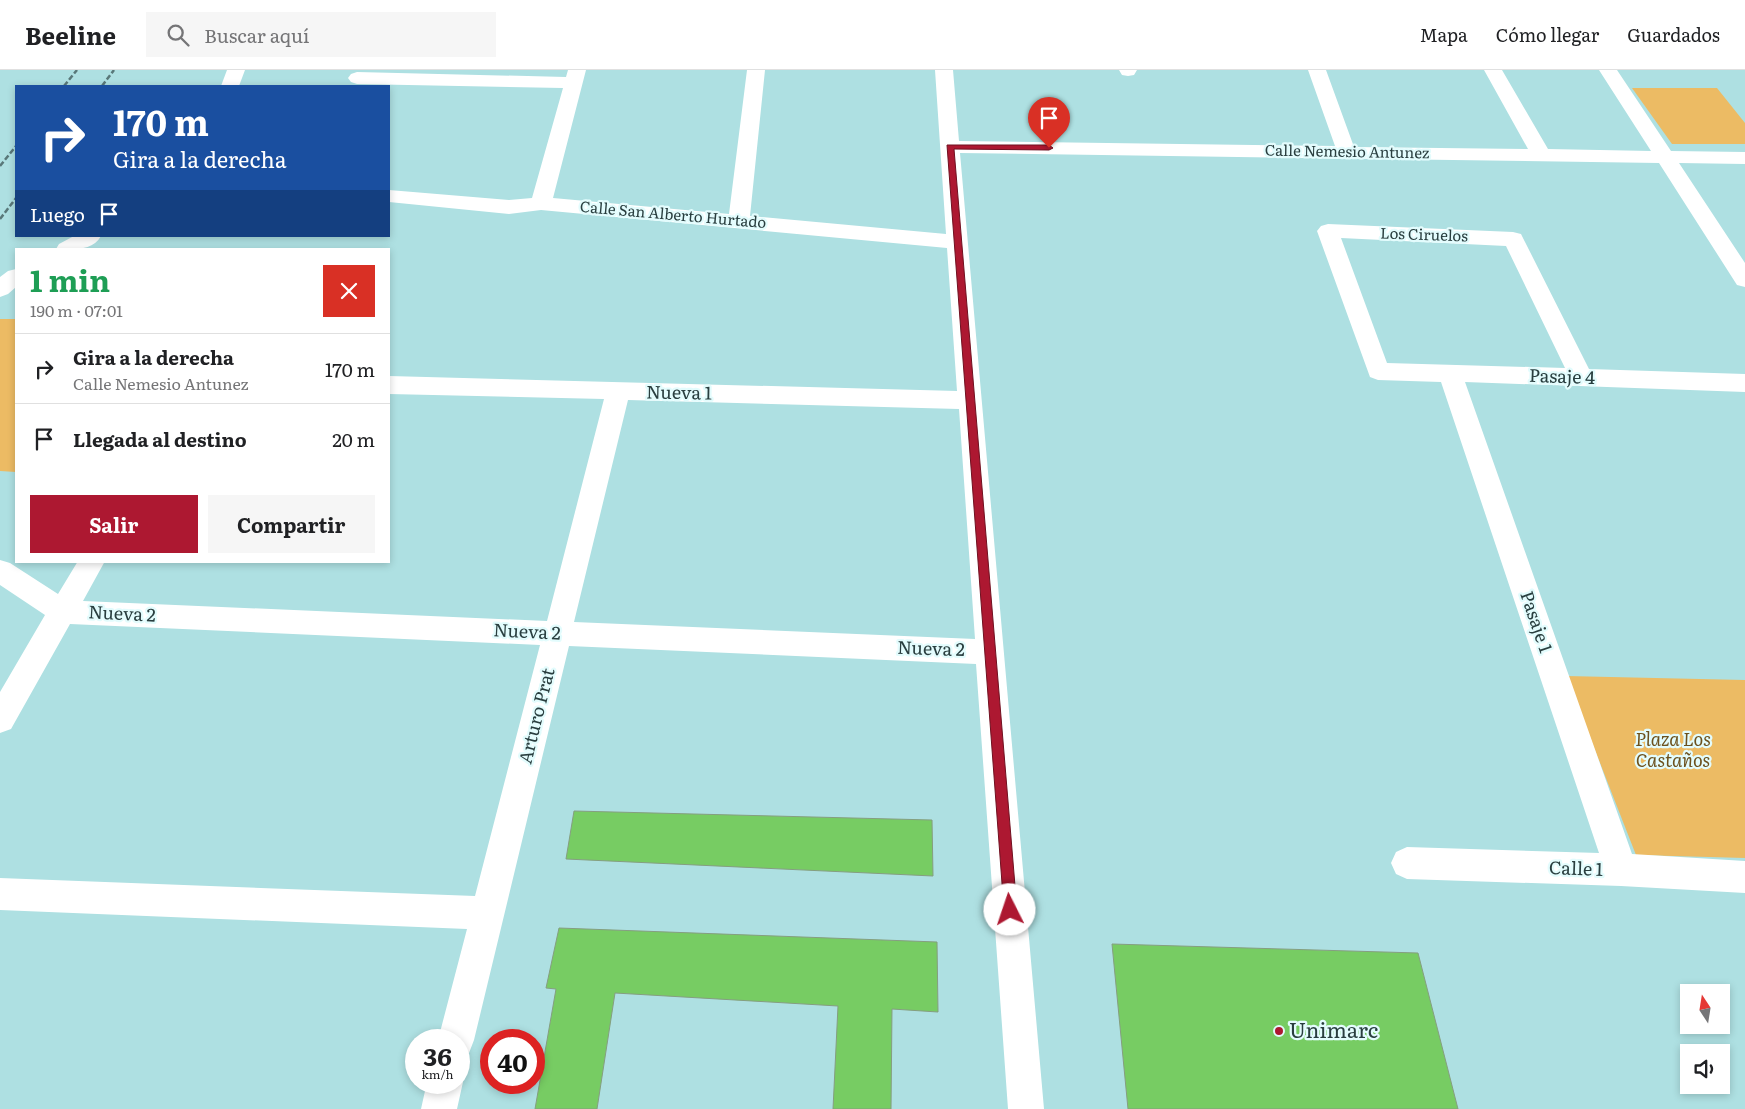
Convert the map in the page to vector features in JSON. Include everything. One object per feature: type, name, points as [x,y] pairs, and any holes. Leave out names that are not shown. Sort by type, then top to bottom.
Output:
[{"type":"street","points":[[230,85],[236,70]]},
{"type":"street","points":[[739,221],[756,70]]},
{"type":"street","points":[[944,70],[1026,1109]]},
{"type":"street","points":[[1317,70],[1346,151]]},
{"type":"street","points":[[1493,70],[1541,155]]},
{"type":"street","points":[[1608,70],[1745,280]]},
{"type":"street","points":[[357,78],[575,77],[541,203]]},
{"type":"street","name":"Calle Nemesio Antunez","points":[[950,147],[1745,158]]},
{"type":"street","name":"Calle San Alberto Hurtado","points":[[390,196],[509,207],[541,203],[958,242]]},
{"type":"street","name":"Los Ciruelos","points":[[1378,371],[1328,231],[1512,239],[1582,378]]},
{"type":"street","points":[[69,248],[89,237]]},
{"type":"street","points":[[0,289],[15,277]]},
{"type":"street","name":"Pasaje 4","points":[[1378,371],[1745,383]]},
{"type":"street","name":"Pasaje 1","points":[[1450,374],[1621,870]]},
{"type":"street","name":"Nueva 1","points":[[390,385],[970,400]]},
{"type":"street","name":"Arturo Prat","points":[[459,1029],[618,391]]},
{"type":"street","points":[[0,719],[91,563]]},
{"type":"street","points":[[0,571],[64,612]]},
{"type":"street","name":"Nueva 2","points":[[64,612],[990,652]]},
{"type":"street","name":"Calle 1","points":[[1407,864],[1621,870],[1745,877]]},
{"type":"street","points":[[0,894],[487,913]]},
{"type":"street","points":[[438,1109],[442,1094]]},
{"type":"green space","points":[[1632,88],[1717,88],[1745,123],[1745,144],[1672,144]]},
{"type":"green space","points":[[0,319],[15,319],[15,472],[0,471]]},
{"type":"green space","name":"Plaza Los Castaños","points":[[1566,676],[1745,680],[1745,858],[1636,855]]},
{"type":"building","points":[[574,811],[932,820],[933,876],[566,859]]},
{"type":"building","points":[[559,928],[937,942],[938,1012],[892,1009],[891,1109],[833,1109],[838,1006],[615,993],[597,1109],[535,1109],[538,1094],[545,1094],[545,1052],[556,989],[546,988]]},
{"type":"building","name":"Unimarc","points":[[1112,944],[1418,953],[1458,1109],[1128,1109]]},
{"type":"railway","points":[[65,85],[77,70]]},
{"type":"railway","points":[[103,85],[114,70]]},
{"type":"railway","points":[[0,166],[15,147]]},
{"type":"railway","points":[[0,219],[15,199]]},
{"type":"place","name":"Unimarc","points":[[1279,1031]]},
{"type":"route","points":[[1010,910],[950,147],[1049,148]]}]
